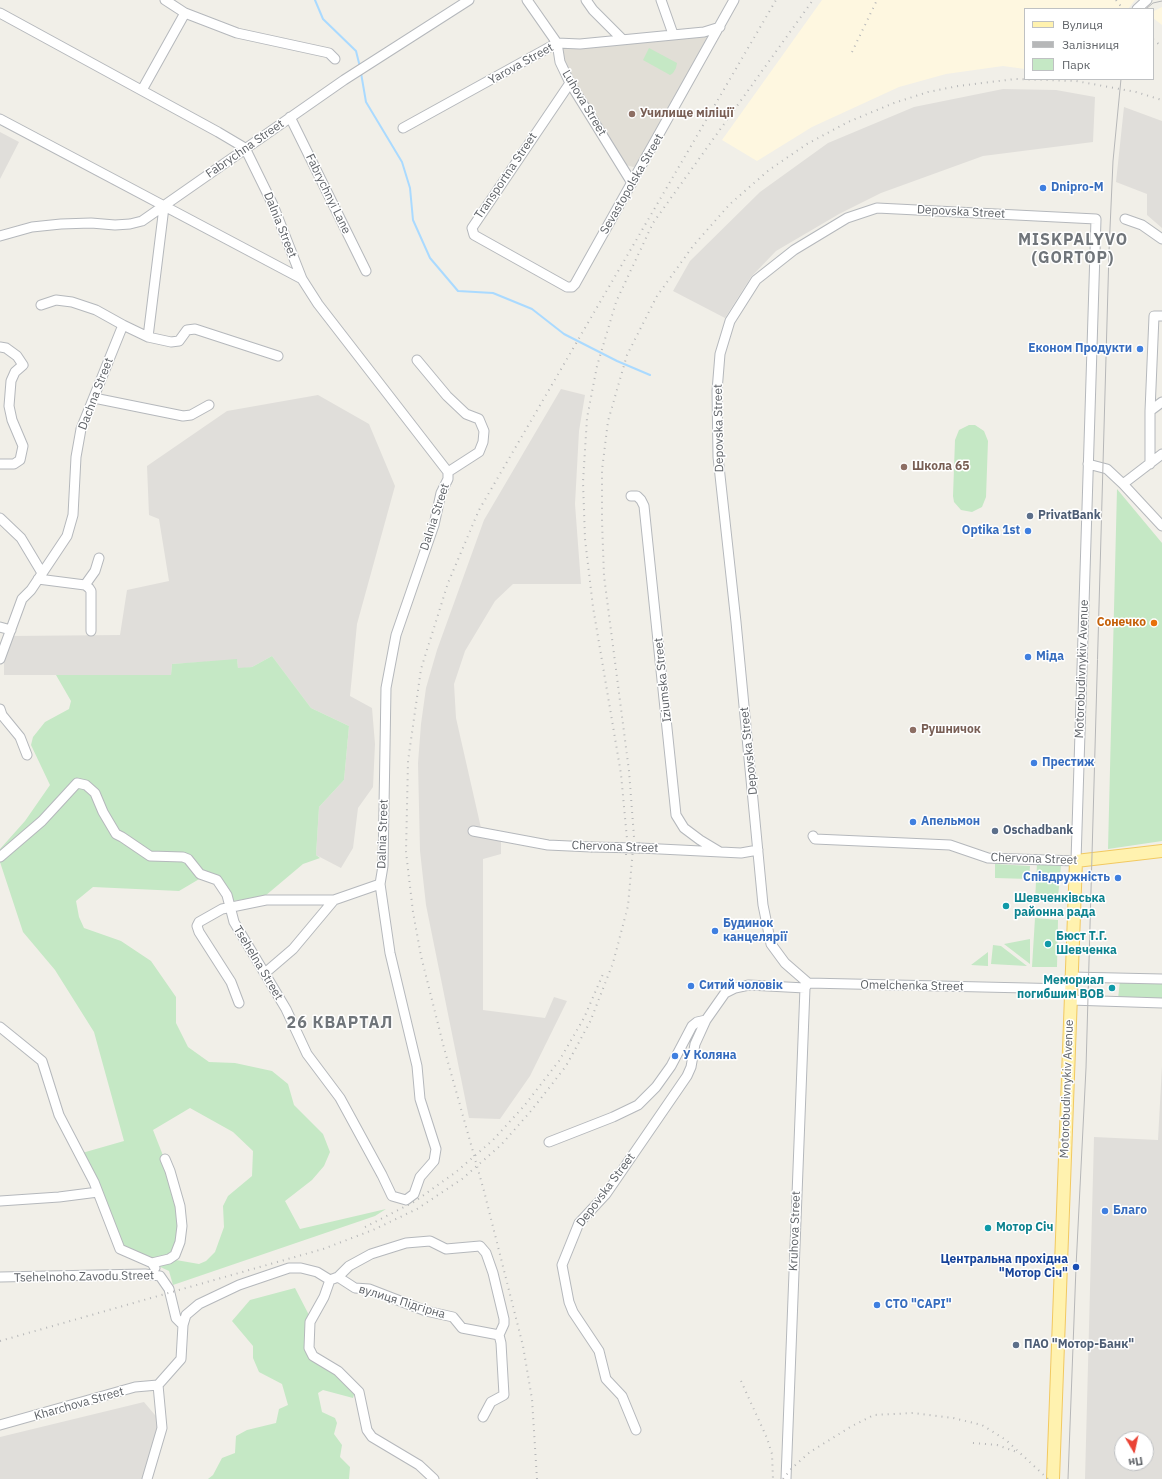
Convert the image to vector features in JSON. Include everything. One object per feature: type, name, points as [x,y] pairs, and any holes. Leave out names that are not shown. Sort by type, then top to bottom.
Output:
[{"type":"main road","name":"Chervona Street","points":[[1076,862],[1162,851]]},
{"type":"main road","name":"Motorobudivnykiv Avenue","points":[[1053,1479],[1070,977],[1076,862]]},
{"type":"street","points":[[165,0],[185,13],[237,32],[329,52],[335,59]]},
{"type":"street","name":"Fabrychna Street","points":[[0,236],[32,227],[61,224],[130,224],[142,221],[164,207],[245,148],[469,0]]},
{"type":"street","name":"Luhova Street","points":[[528,0],[557,43],[560,62],[570,83],[632,183]]},
{"type":"street","points":[[586,0],[593,10],[622,39]]},
{"type":"street","points":[[661,0],[673,34]]},
{"type":"street","name":"Sevastopolska Street","points":[[575,284],[734,0]]},
{"type":"street","points":[[1138,8],[1147,0]]},
{"type":"street","points":[[0,13],[245,148]]},
{"type":"street","points":[[142,90],[185,13]]},
{"type":"street","name":"Yarova Street","points":[[403,128],[557,43],[580,44],[704,32],[720,27]]},
{"type":"street","name":"Transportna Street","points":[[570,83],[472,228],[474,235],[568,287],[572,287],[575,284]]},
{"type":"street","name":"Fabrychnyi Lane","points":[[290,118],[366,271]]},
{"type":"street","points":[[0,119],[302,279]]},
{"type":"street","name":"Dalnia Street","points":[[245,148],[272,205],[302,279],[318,304],[448,472],[448,479],[441,493],[434,525],[396,635],[386,688],[383,866],[380,884],[390,953],[417,1066],[420,1099],[436,1149],[434,1161],[420,1178],[416,1192],[406,1200],[401,1200]]},
{"type":"street","points":[[148,337],[164,207]]},
{"type":"street","name":"Depovska Street","points":[[806,986],[785,963],[771,944],[763,905],[718,457],[718,391],[720,354],[730,321],[756,280],[794,250],[847,218],[877,208],[1096,219]]},
{"type":"street","name":"Motorobudivnykiv Avenue","points":[[1076,862],[1096,219]]},
{"type":"street","points":[[1125,220],[1142,224],[1162,239]]},
{"type":"street","points":[[41,305],[56,300],[72,302],[96,310],[148,337],[171,342],[179,341],[187,330],[195,329],[278,356]]},
{"type":"street","points":[[1150,464],[1150,411],[1154,316],[1162,316]]},
{"type":"street","name":"Dachna Street","points":[[10,630],[22,599],[40,576],[67,536],[73,516],[76,457],[81,429],[123,325]]},
{"type":"street","points":[[0,347],[6,348],[22,361],[23,365],[15,372],[11,381],[9,406],[12,420],[23,446],[20,460],[14,464],[0,464]]},
{"type":"street","points":[[417,360],[447,396],[466,414],[479,419],[484,431],[483,442],[479,452],[448,472]]},
{"type":"street","points":[[94,398],[183,416],[191,415],[209,405]]},
{"type":"street","points":[[1150,411],[1162,402]]},
{"type":"street","points":[[1123,484],[1162,454]]},
{"type":"street","points":[[1088,464],[1107,469],[1162,526]]},
{"type":"street","name":"Iziumska Street","points":[[631,496],[637,496],[644,506],[676,816],[684,828],[720,852]]},
{"type":"street","points":[[0,518],[21,538],[40,576],[80,586],[85,585],[94,571],[98,558]]},
{"type":"street","points":[[85,585],[89,588],[91,596],[91,631]]},
{"type":"street","points":[[0,627],[10,630],[0,659]]},
{"type":"street","points":[[0,709],[2,715],[20,737],[27,755]]},
{"type":"street","name":"Tsehelna Street","points":[[0,856],[42,821],[77,783],[86,785],[95,793],[103,812],[116,834],[150,856],[182,857],[188,859],[200,874],[217,880],[227,896],[234,922],[286,1009],[307,1054],[340,1098],[392,1196],[401,1200]]},
{"type":"street","name":"Chervona Street","points":[[473,831],[548,845],[741,853],[758,850]]},
{"type":"street","name":"Chervona Street","points":[[813,836],[815,839],[950,845],[988,858],[1076,862]]},
{"type":"street","points":[[240,1003],[233,986],[197,926],[199,922],[215,912],[230,906],[266,900],[334,900],[380,884]]},
{"type":"street","points":[[265,973],[293,949],[334,900]]},
{"type":"street","points":[[1070,977],[1162,979]]},
{"type":"street","name":"Depovska Street","points":[[636,1430],[622,1396],[606,1379],[599,1351],[573,1312],[569,1302],[562,1265],[579,1223],[606,1194],[687,1076],[691,1067],[695,1044],[706,1020],[725,993],[734,988],[749,985],[806,986]]},
{"type":"street","name":"Omelchenka Street","points":[[806,986],[1070,994],[1162,1003]]},
{"type":"street","name":"Kruhova Street","points":[[786,1479],[806,986]]},
{"type":"street","name":"Depovska Street","points":[[549,1142],[614,1117],[638,1105],[656,1087],[668,1071],[692,1026],[697,1022],[706,1020]]},
{"type":"street","points":[[0,1027],[42,1061],[59,1115],[98,1192],[120,1249],[152,1263],[160,1276]]},
{"type":"street","points":[[152,1263],[175,1255],[180,1242],[182,1226],[180,1206],[165,1159]]},
{"type":"street","points":[[0,1201],[59,1197],[98,1192]]},
{"type":"street","points":[[434,1479],[419,1465],[372,1437],[367,1430],[359,1392],[338,1371],[314,1356],[309,1348],[310,1322],[334,1278],[349,1266],[371,1254],[406,1243],[430,1241],[446,1249],[480,1246],[486,1253],[504,1319],[504,1324],[499,1335],[501,1343],[504,1395],[491,1402],[483,1417]]},
{"type":"street","name":"вулиця Підгірна","points":[[183,1325],[186,1315],[206,1300],[239,1285],[289,1268],[301,1268],[334,1278],[355,1288],[369,1289],[426,1311],[453,1317],[462,1328],[499,1335]]},
{"type":"street","name":"Tsehelnoho Zavodu Street","points":[[0,1277],[145,1274],[160,1276],[169,1289],[176,1318],[183,1325]]},
{"type":"street","points":[[147,1479],[162,1428],[158,1385],[181,1359],[183,1325]]},
{"type":"street","name":"Kharchova Street","points":[[0,1425],[135,1387],[158,1385]]},
{"type":"shaded area","points":[[822,0],[1135,0],[1129,8],[1024,8],[1024,69],[1003,66],[946,74],[899,87],[812,127],[757,161],[722,140]]},
{"type":"shaded area","points":[[1162,7],[1162,25],[1154,19],[1154,11]]},
{"type":"shaded area","name":"Училище міліції","points":[[704,35],[710,39],[639,166],[633,167],[626,165],[564,63],[563,48]]},
{"type":"shaded area","points":[[1003,89],[1056,90],[1095,97],[1093,142],[983,156],[881,193],[839,214],[776,251],[751,277],[725,318],[673,291],[690,261],[760,192],[828,143],[914,107]]},
{"type":"shaded area","points":[[1124,107],[1162,121],[1162,228],[1147,215],[1147,194],[1116,182]]},
{"type":"shaded area","points":[[0,132],[19,142],[0,179]]},
{"type":"shaded area","points":[[561,389],[585,395],[579,431],[575,504],[581,584],[513,584],[495,601],[465,651],[454,684],[456,718],[481,828],[501,839],[501,854],[483,859],[483,1010],[545,1018],[554,997],[567,1001],[530,1076],[500,1119],[469,1118],[426,905],[420,851],[418,763],[421,724],[426,688],[437,650],[484,520]]},
{"type":"shaded area","points":[[318,395],[369,424],[395,486],[357,624],[350,696],[372,708],[375,744],[373,787],[358,808],[353,848],[341,868],[316,855],[319,807],[344,780],[349,726],[311,708],[272,656],[252,667],[238,669],[237,660],[172,664],[171,675],[4,675],[4,656],[11,636],[120,635],[127,590],[169,581],[159,519],[149,515],[147,466],[227,411]]},
{"type":"shaded area","points":[[1162,1066],[1162,1479],[1085,1479],[1094,1137],[1158,1140]]},
{"type":"shaded area","points":[[144,1402],[160,1421],[143,1479],[0,1479],[0,1437]]},
{"type":"green space","points":[[649,48],[677,63],[673,73],[670,75],[643,60]]},
{"type":"green space","points":[[969,425],[975,425],[984,431],[988,441],[986,497],[982,507],[972,512],[961,510],[954,502],[953,496],[955,440],[959,430]]},
{"type":"green space","points":[[1117,489],[1162,543],[1162,841],[1108,849]]},
{"type":"green space","points":[[272,656],[311,708],[349,726],[344,780],[319,807],[316,855],[320,858],[303,864],[265,896],[233,901],[220,880],[201,878],[179,891],[93,887],[76,901],[79,917],[84,928],[121,941],[151,961],[176,997],[176,1023],[188,1047],[209,1062],[235,1063],[272,1071],[288,1084],[294,1105],[323,1134],[330,1152],[324,1166],[312,1180],[285,1201],[300,1229],[386,1209],[375,1216],[173,1285],[169,1271],[156,1265],[176,1260],[199,1264],[206,1261],[215,1252],[224,1227],[223,1206],[228,1196],[252,1176],[253,1151],[233,1132],[190,1108],[153,1130],[169,1171],[180,1226],[173,1253],[149,1260],[122,1246],[82,1153],[124,1141],[94,1032],[55,970],[23,932],[0,862],[0,849],[25,821],[50,785],[31,745],[33,737],[45,722],[69,709],[71,701],[56,675],[171,675],[172,664],[237,659],[238,668],[252,667]]},
{"type":"green space","points":[[995,864],[1030,866],[1029,879],[995,878]]},
{"type":"green space","points":[[1037,864],[1061,866],[1058,897],[1053,900],[1035,900]]},
{"type":"green space","points":[[1035,918],[1058,920],[1057,967],[1032,967]]},
{"type":"green space","points":[[1030,939],[1030,964],[1004,944]]},
{"type":"green space","points":[[993,945],[1001,946],[1027,966],[991,964]]},
{"type":"green space","points":[[988,952],[988,966],[971,965]]},
{"type":"green space","points":[[1120,980],[1162,982],[1162,1000],[1118,999]]},
{"type":"green space","points":[[295,1288],[310,1317],[307,1348],[355,1392],[353,1398],[323,1390],[318,1393],[322,1412],[335,1418],[337,1423],[334,1434],[342,1445],[340,1457],[350,1467],[349,1479],[208,1479],[213,1475],[222,1458],[235,1453],[236,1436],[247,1430],[276,1423],[279,1409],[288,1405],[282,1384],[259,1372],[253,1358],[253,1346],[232,1321],[250,1300]]},
{"type":"waterway","points":[[315,0],[323,19],[356,51],[360,67]]},
{"type":"waterway","points":[[361,73],[366,102],[402,162],[410,188],[413,220],[430,258],[458,291],[493,293],[532,309],[564,334],[617,361],[650,375]]},
{"type":"tram line","points":[[1147,8],[1153,3],[1162,1]]},
{"type":"tram line","points":[[1068,1479],[1076,1267],[1086,1068],[1109,251],[1113,161],[1121,80]]},
{"type":"railway","points":[[537,1479],[532,1399],[523,1346],[484,1191],[444,1048],[421,956],[413,912],[406,852],[408,761],[421,669],[448,583],[479,510],[776,0]]},
{"type":"railway","points":[[626,855],[627,839],[621,774],[593,607],[585,539],[583,482],[587,418],[597,366],[616,302],[653,223],[813,0]]},
{"type":"railway","points":[[852,52],[877,0]]},
{"type":"railway","points":[[1116,0],[1122,8]]},
{"type":"railway","points":[[1154,40],[1162,47]]},
{"type":"railway","points":[[0,1341],[323,1249],[373,1230],[417,1209],[462,1179],[501,1145],[531,1111],[566,1066],[590,1022],[613,963],[628,906],[634,837],[629,771],[604,576],[602,521],[602,470],[608,421],[627,355],[657,296],[693,246],[730,204],[769,170],[807,144],[848,122],[894,103],[928,92],[958,86],[1015,79],[1024,79]]},
{"type":"railway","points":[[1046,80],[1076,81],[1136,92],[1162,100]]},
{"type":"railway","points":[[365,1227],[414,1202],[456,1172],[493,1140],[524,1106],[559,1061],[584,1018],[603,974]]},
{"type":"railway","points":[[741,1381],[767,1438],[772,1454],[773,1479]]},
{"type":"railway","points":[[783,1479],[791,1469],[810,1452],[852,1426],[874,1415],[913,1413],[953,1418],[982,1425],[1006,1440],[1048,1479]]},
{"type":"railway","points":[[973,1443],[997,1445],[1017,1452]]},
{"type":"place","name":"Училище міліції","points":[[632,114]]},
{"type":"place","name":"Dnipro-M","points":[[1043,188]]},
{"type":"place","name":"Економ Продукти","points":[[1140,349]]},
{"type":"place","name":"Школа 65","points":[[904,467]]},
{"type":"place","name":"PrivatBank","points":[[1030,516]]},
{"type":"place","name":"Оptika 1st","points":[[1028,531]]},
{"type":"place","name":"Сонечко","points":[[1154,623]]},
{"type":"place","name":"Міда","points":[[1028,657]]},
{"type":"place","name":"Рушничок","points":[[913,730]]},
{"type":"place","name":"Престиж","points":[[1034,763]]},
{"type":"place","name":"Апельмон","points":[[913,822]]},
{"type":"place","name":"Oschadbank","points":[[995,831]]},
{"type":"place","name":"Співдружність","points":[[1118,878]]},
{"type":"place","name":"Шевченківська районна рада","points":[[1006,906]]},
{"type":"place","name":"Будинок канцелярії","points":[[715,931]]},
{"type":"place","name":"Бюст Т.Г. Шевченка","points":[[1048,944]]},
{"type":"place","name":"Ситий чоловік","points":[[691,986]]},
{"type":"place","name":"Мемориал погибшим ВОВ","points":[[1112,988]]},
{"type":"place","name":"У Коляна","points":[[675,1056]]},
{"type":"place","name":"Благо","points":[[1105,1211]]},
{"type":"place","name":"Мотор Січ","points":[[988,1228]]},
{"type":"place","name":"Центральна прохідна \"Мотор Січ\"","points":[[1076,1267]]},
{"type":"place","name":"СТО \"CAPI\"","points":[[877,1305]]},
{"type":"place","name":"ПАО \"Мотор-Банк\"","points":[[1016,1345]]},
{"type":"district","name":"MISKPALYVO (GORTOP)","points":[[1073,249]]},
{"type":"district","name":"26 КВАРТАЛ","points":[[340,1023]]}]
